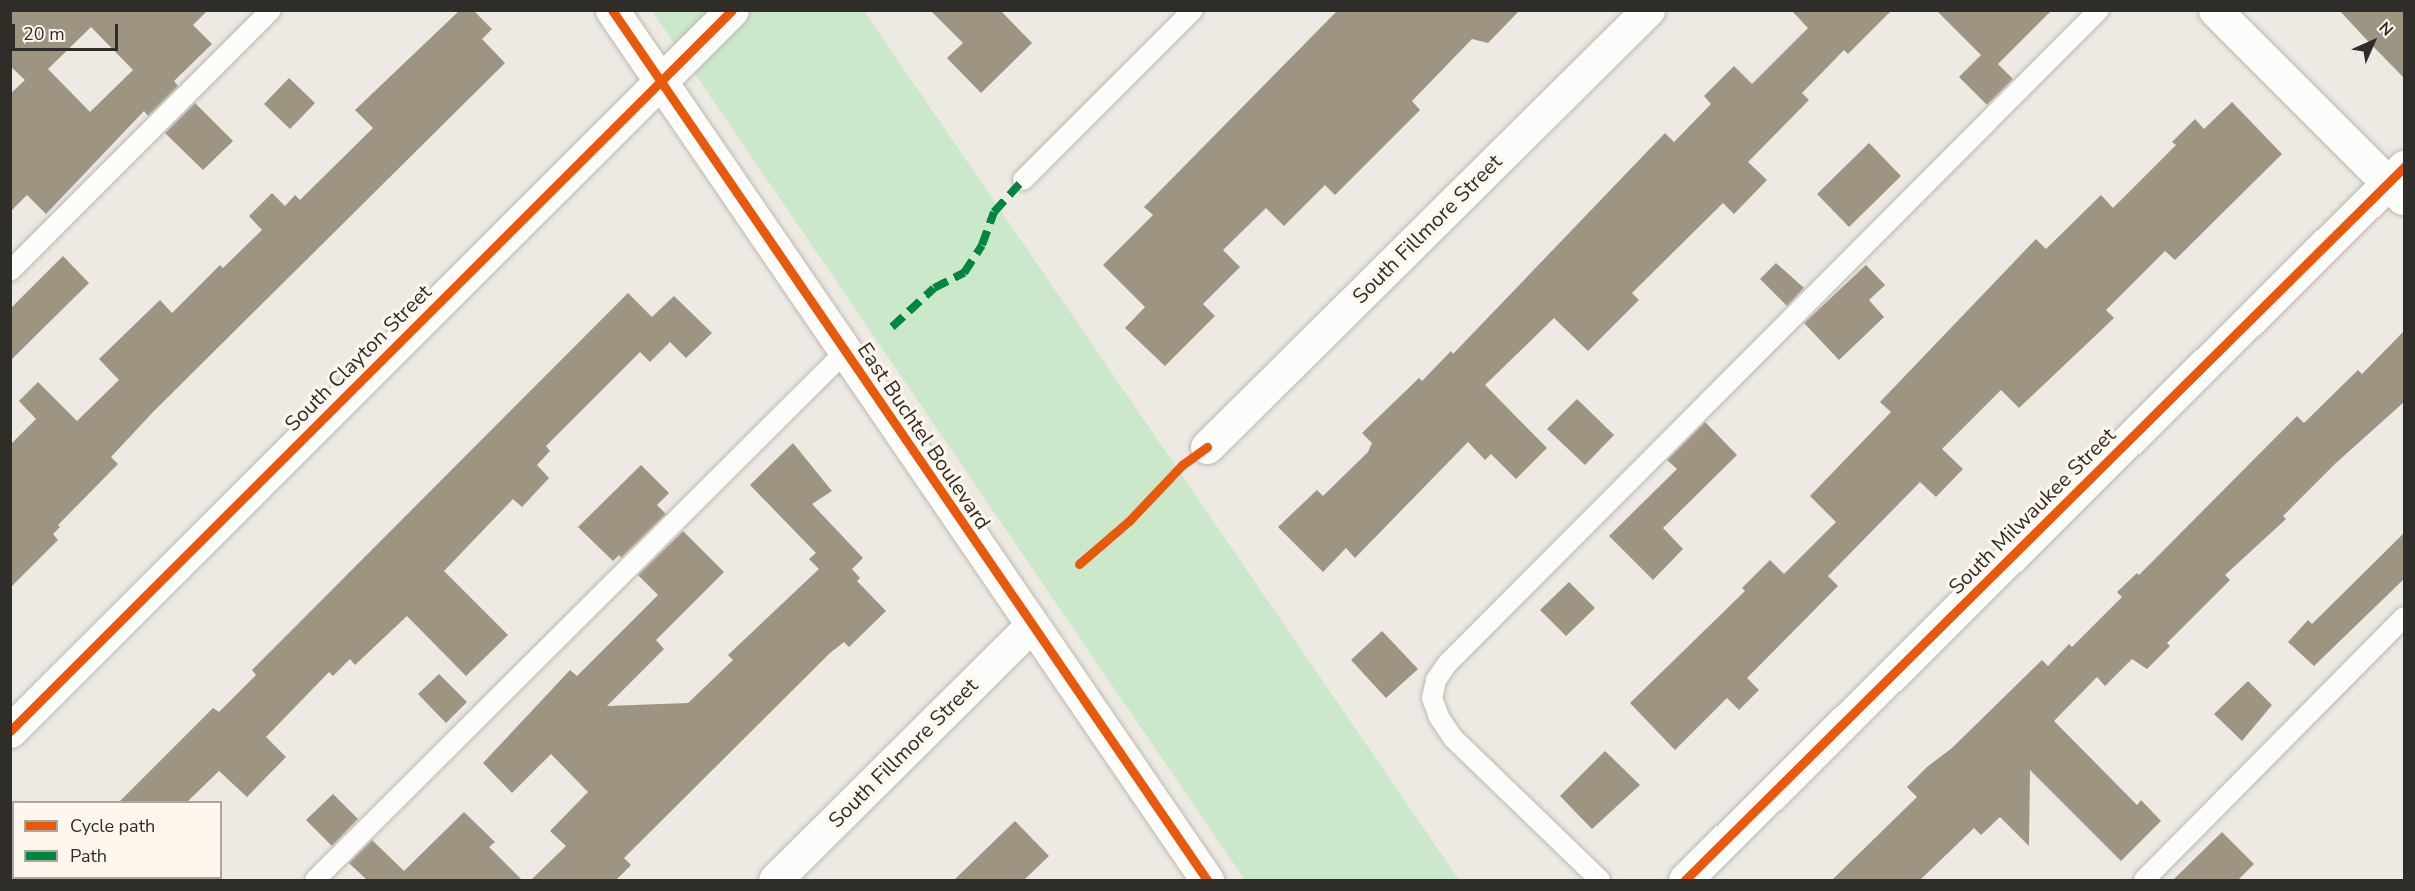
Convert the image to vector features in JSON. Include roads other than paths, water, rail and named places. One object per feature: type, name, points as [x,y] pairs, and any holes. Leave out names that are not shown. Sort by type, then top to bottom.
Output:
[{"type":"street","name":"East Buchtel Boulevard","points":[[612,10],[1031,626],[1207,880]]},
{"type":"street","name":"South Clayton Street","points":[[10,731],[732,10]]},
{"type":"street","name":"South Fillmore Street","points":[[1207,447],[1648,10]]},
{"type":"street","points":[[2215,10],[2399,184]]},
{"type":"street","name":"South Milwaukee Street","points":[[1685,880],[2399,184]]},
{"type":"street","name":"South Fillmore Street","points":[[775,880],[1031,626]]},
{"type":"lane","points":[[10,271],[271,10]]},
{"type":"lane","points":[[1023,180],[1193,10]]},
{"type":"lane","points":[[1600,880],[1453,738],[1438,717],[1432,698],[1436,680],[1448,663],[2099,10]]},
{"type":"lane","points":[[315,880],[845,352]]},
{"type":"lane","points":[[2144,880],[2404,617]]}]
